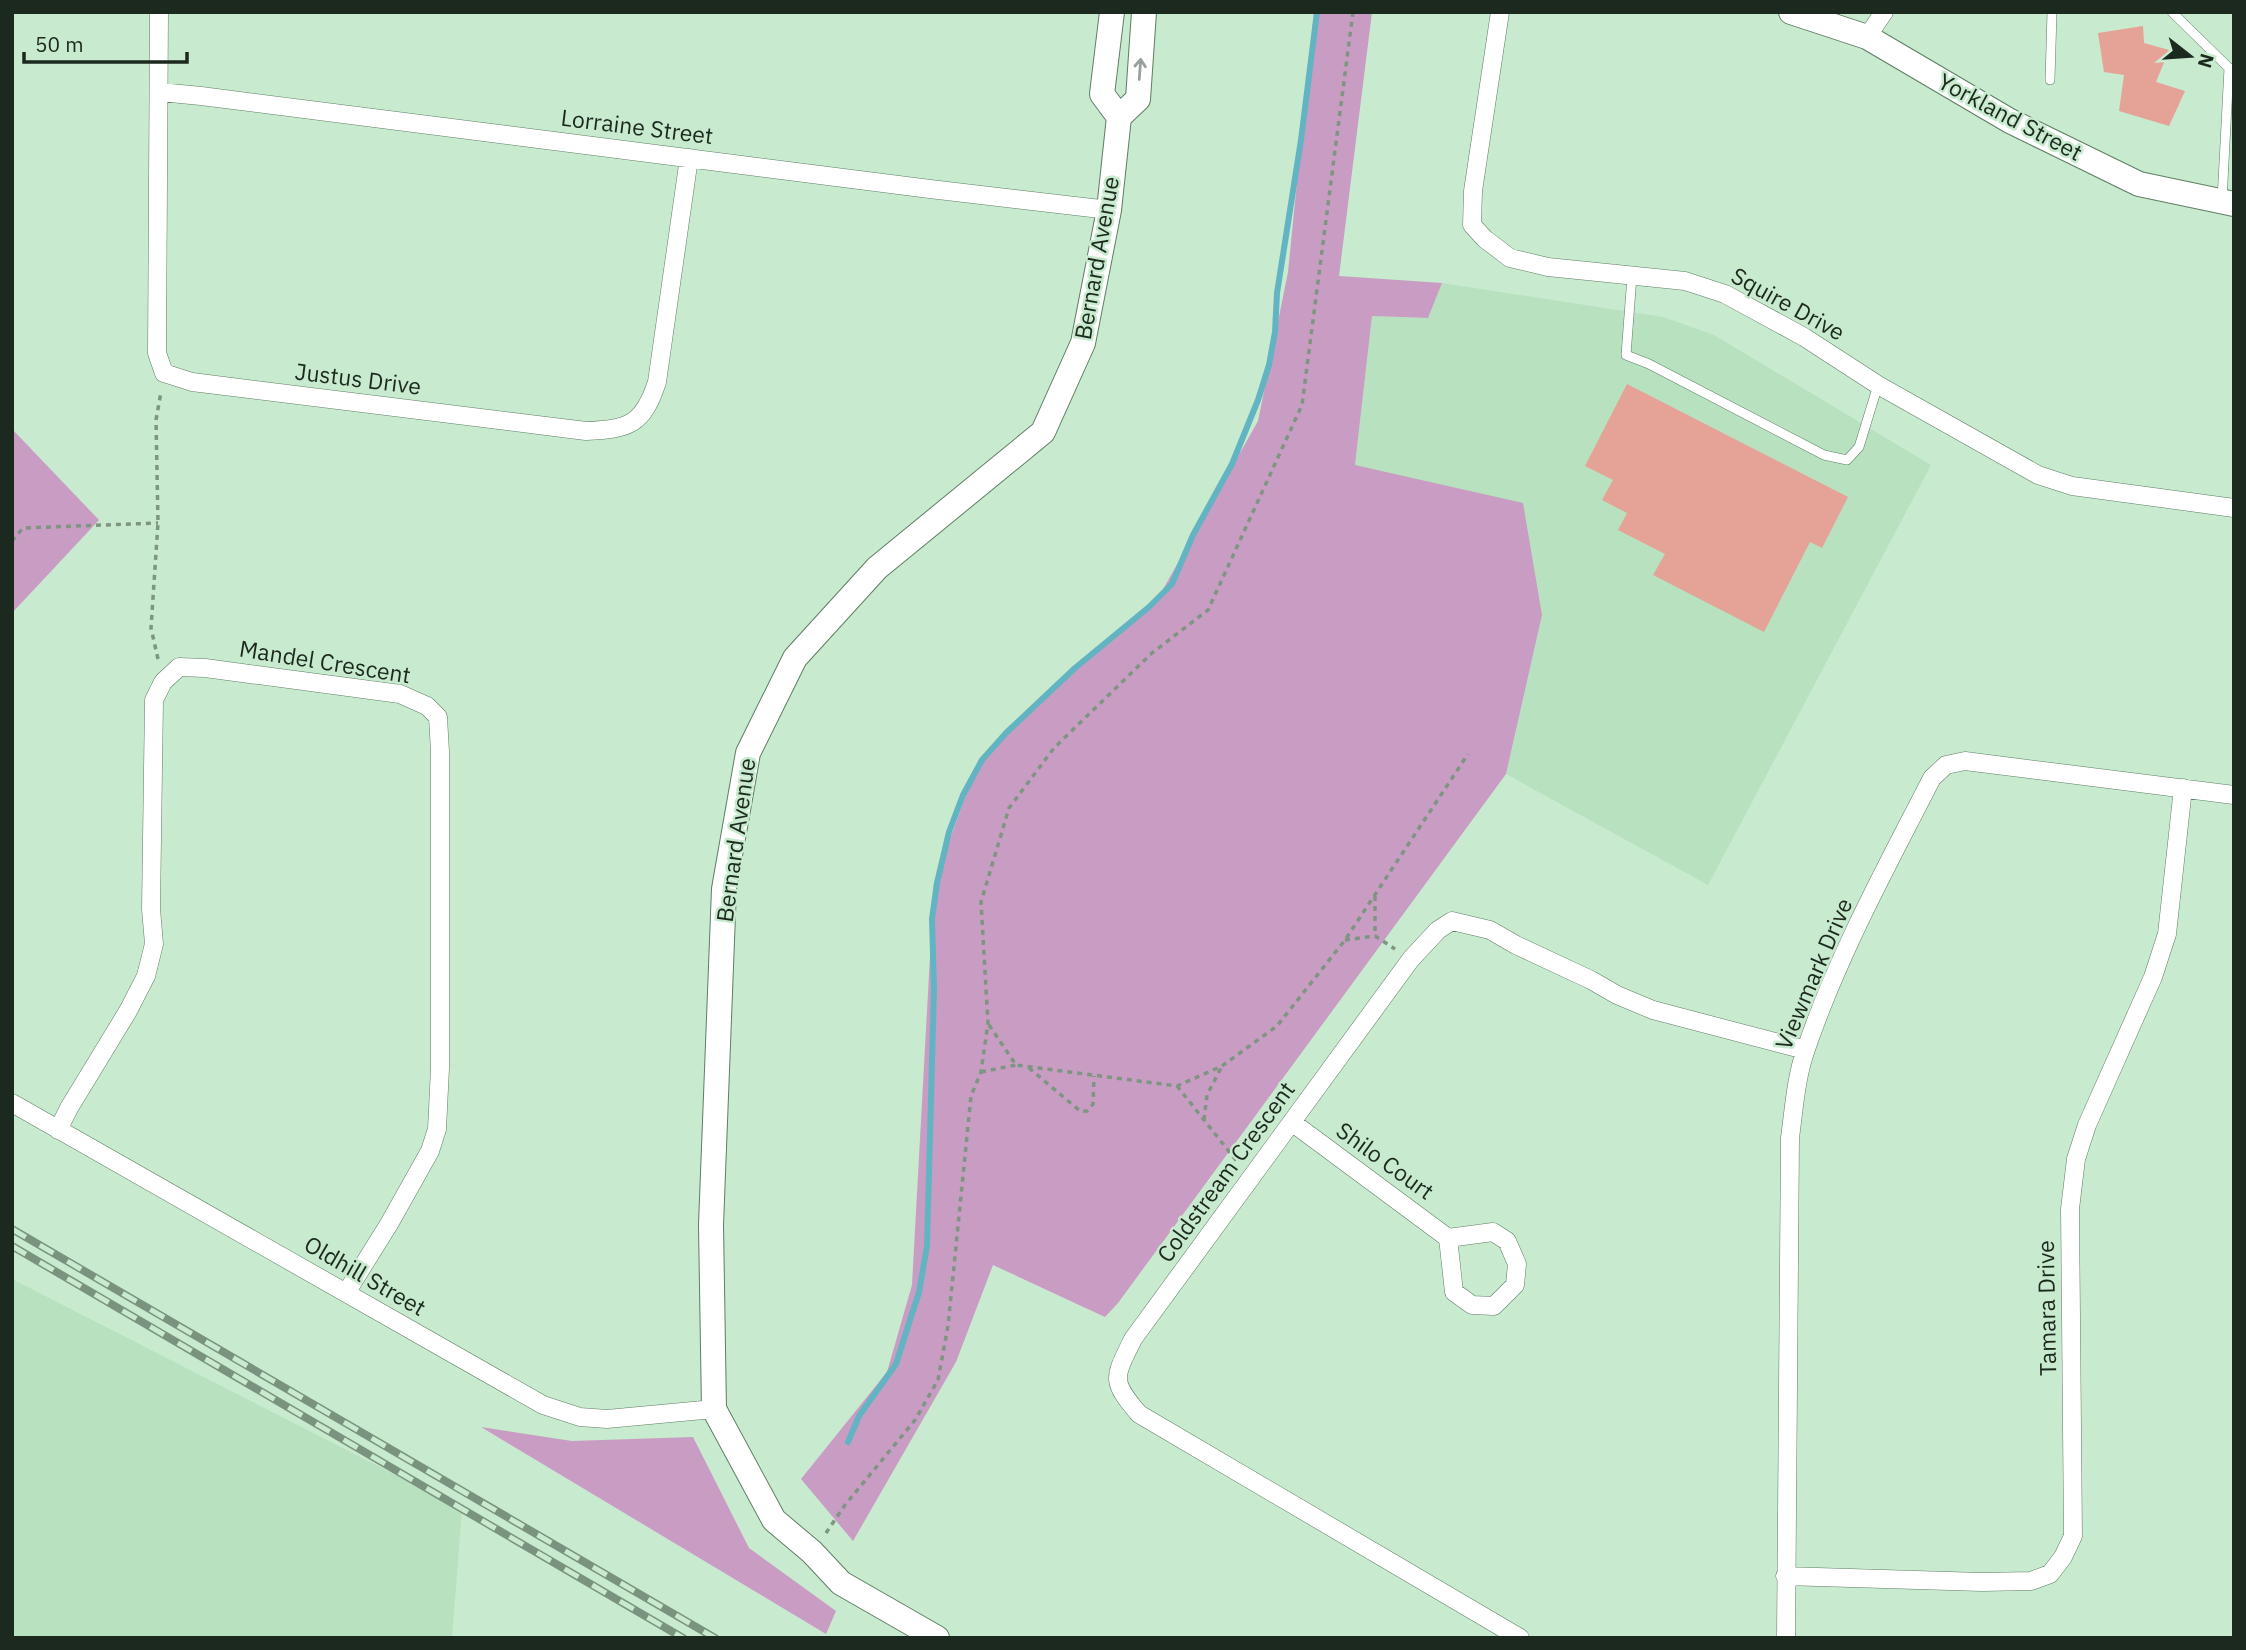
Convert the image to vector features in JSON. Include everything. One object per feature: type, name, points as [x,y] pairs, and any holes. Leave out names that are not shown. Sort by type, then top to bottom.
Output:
[{"type":"street","points":[[159,12],[156,325],[157,353],[164,373]]},
{"type":"street","points":[[1112,12],[1102,94],[1119,117],[1138,99],[1144,12]]},
{"type":"street","name":"Squire Drive","points":[[1500,12],[1473,191],[1472,225],[1510,258],[1548,267],[1685,281],[1725,294],[1804,337],[1878,385],[2038,475],[2072,486],[2234,508]]},
{"type":"street","name":"Yorkland Street","points":[[1791,12],[1867,37],[2010,121],[2139,184],[2228,203]]},
{"type":"street","points":[[1867,37],[1884,12]]},
{"type":"street","name":"Lorraine Street","points":[[160,92],[1109,210]]},
{"type":"street","name":"Bernard Avenue","points":[[937,1638],[841,1583],[812,1552],[774,1520],[714,1409],[711,1225],[724,889],[748,752],[795,659],[877,568],[1043,432],[1083,343],[1109,210],[1119,117]]},
{"type":"street","name":"Justus Drive","points":[[164,373],[204,384],[574,430],[614,430],[637,421],[651,401],[657,382],[689,159]]},
{"type":"street","name":"Mandel Crescent","points":[[163,682],[179,667],[218,670],[400,694],[427,706],[438,717],[440,1041],[437,1129],[423,1163],[346,1293]]},
{"type":"street","points":[[58,1130],[128,1011],[146,976],[154,944],[151,909],[154,700],[163,682]]},
{"type":"street","name":"Viewmark Drive","points":[[1786,1638],[1790,1138],[1796,1088],[1805,1050],[1841,961],[1932,778],[1947,765],[1965,761],[2234,795]]},
{"type":"street","name":"Tamara Drive","points":[[1785,1576],[2031,1581],[2050,1574],[2063,1557],[2073,1536],[2070,1209],[2076,1159],[2087,1125],[2153,977],[2167,934],[2183,788]]},
{"type":"street","name":"Coldstream Crescent","points":[[1520,1638],[1139,1414],[1119,1390],[1116,1379],[1133,1339],[1411,960],[1438,930],[1452,920],[1490,929],[1516,945],[1653,1010],[1805,1050]]},
{"type":"street","name":"Oldhill Street","points":[[12,1103],[543,1405],[580,1417],[607,1419],[714,1409]]},
{"type":"street","name":"Shilo Court","points":[[1293,1123],[1448,1238]]},
{"type":"street","points":[[1493,1232],[1507,1241],[1517,1264],[1515,1286],[1494,1306],[1472,1305],[1454,1292],[1448,1238],[1493,1232]]},
{"type":"lane","points":[[2050,80],[2052,12]]},
{"type":"lane","points":[[2172,12],[2231,69],[2228,203]]},
{"type":"lane","points":[[1632,274],[1626,355],[1649,364],[1824,455],[1847,460],[1859,447],[1878,385]]},
{"type":"path","points":[[812,1552],[845,1505],[915,1420],[938,1380],[948,1326],[971,1096],[981,1072],[988,1023],[981,902],[1009,808],[1054,748],[1152,653],[1208,610],[1302,405],[1353,12]]},
{"type":"path","points":[[163,682],[151,628],[158,523],[156,420],[164,373]]},
{"type":"path","points":[[12,541],[23,528],[158,523]]},
{"type":"path","points":[[981,1072],[1016,1065],[1177,1086],[1222,1066],[1277,1026],[1345,940],[1468,754]]},
{"type":"path","points":[[1374,896],[1376,936]]},
{"type":"path","points":[[1345,940],[1376,936],[1411,960]]},
{"type":"path","points":[[988,1023],[1016,1065]]},
{"type":"path","points":[[1203,1121],[1208,1095],[1222,1066]]},
{"type":"path","points":[[1028,1067],[1080,1111],[1087,1111],[1093,1104],[1094,1076]]},
{"type":"path","points":[[1177,1086],[1252,1179]]},
{"type":"shaded area","points":[[1314,12],[1372,12],[1339,276],[1442,283],[1428,318],[1372,316],[1355,465],[1523,503],[1542,615],[1506,774],[1118,1303],[1105,1317],[993,1265],[956,1362],[853,1541],[801,1479],[887,1372],[912,1285],[934,883],[979,759],[1056,686],[1157,600],[1258,421],[1288,272]]},
{"type":"shaded area","points":[[1442,283],[1663,317],[1714,335],[1931,465],[1708,885],[1506,774],[1542,615],[1355,465],[1372,316],[1428,318]]},
{"type":"shaded area","points":[[12,429],[99,520],[12,613]]},
{"type":"shaded area","points":[[12,1279],[462,1509],[452,1638],[12,1638]]},
{"type":"shaded area","points":[[481,1427],[572,1441],[693,1437],[749,1548],[836,1611],[826,1634]]},
{"type":"building","points":[[2143,26],[2144,43],[2169,50],[2156,82],[2185,91],[2169,126],[2119,111],[2124,75],[2104,72],[2098,33]]},
{"type":"building","points":[[1627,384],[1848,497],[1822,548],[1810,542],[1764,632],[1653,575],[1665,554],[1618,530],[1627,513],[1602,500],[1613,480],[1585,466]]},
{"type":"waterway","points":[[848,1442],[859,1416],[896,1364],[919,1292],[927,1246],[934,988],[932,919],[949,832],[963,795],[982,760],[1006,733],[1075,668],[1149,607],[1172,584],[1193,535],[1232,464],[1269,365],[1317,12]]},
{"type":"railway","points":[[12,1229],[715,1638]]},
{"type":"railway","points":[[12,1246],[683,1638]]}]
